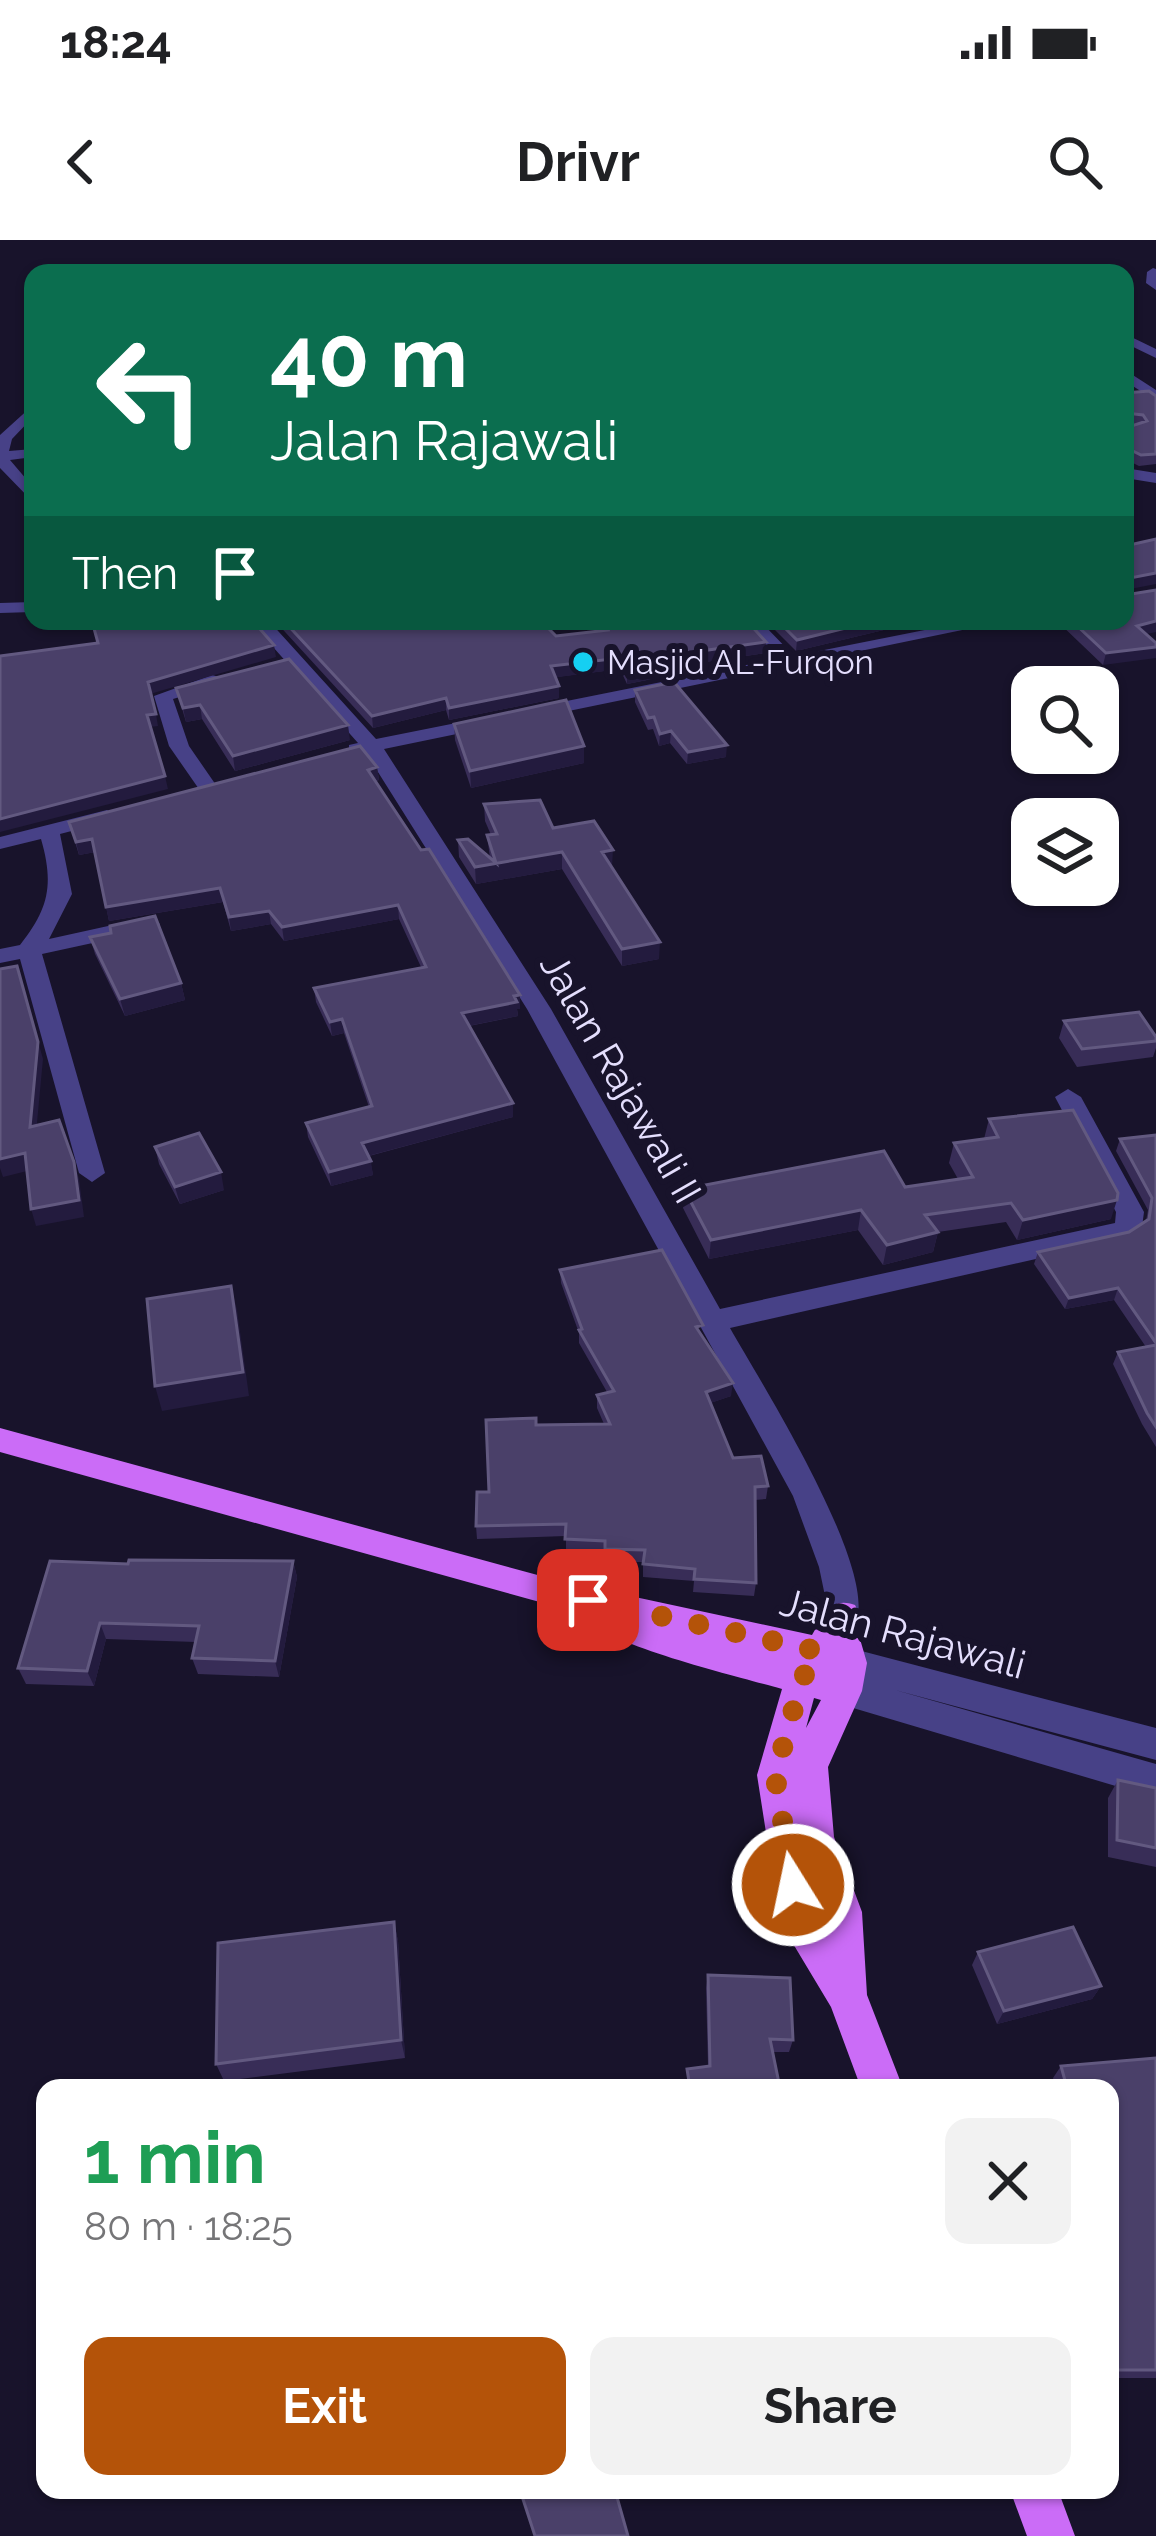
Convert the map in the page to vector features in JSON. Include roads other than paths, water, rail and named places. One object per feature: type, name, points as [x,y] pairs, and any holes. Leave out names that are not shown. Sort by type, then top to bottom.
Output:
[{"type":"main road","name":"Jalan Rajawali","points":[[0,1440],[829,1671]]},
{"type":"main road","points":[[843,1615],[810,1767],[815,1837],[843,1912],[847,1995],[879,2079]]},
{"type":"main road","points":[[1038,2499],[1052,2536]]},
{"type":"street","points":[[24,418],[5,437],[1,460],[24,487]]},
{"type":"street","name":"Jalan Rajawali II","points":[[265,630],[285,664],[372,746],[539,1010],[808,1495],[835,1567],[843,1615]]},
{"type":"street","points":[[758,630],[788,659]]},
{"type":"street","points":[[335,754],[948,630]]},
{"type":"street","points":[[230,782],[198,791],[163,696],[236,675]]},
{"type":"street","points":[[0,843],[131,809]]},
{"type":"street","points":[[28,948],[58,914],[63,895],[49,831]]},
{"type":"street","points":[[0,956],[149,924]]},
{"type":"street","points":[[28,948],[92,1173]]},
{"type":"street","points":[[715,1321],[1124,1230],[1132,1220],[1130,1212],[1068,1097]]},
{"type":"street","name":"Jalan Rajawali","points":[[829,1671],[1156,1744]]},
{"type":"street","name":"Jalan Rajawali","points":[[829,1671],[1156,1781]]},
{"type":"place","name":"Masjid AL-Furqon","points":[[583,662]]}]
